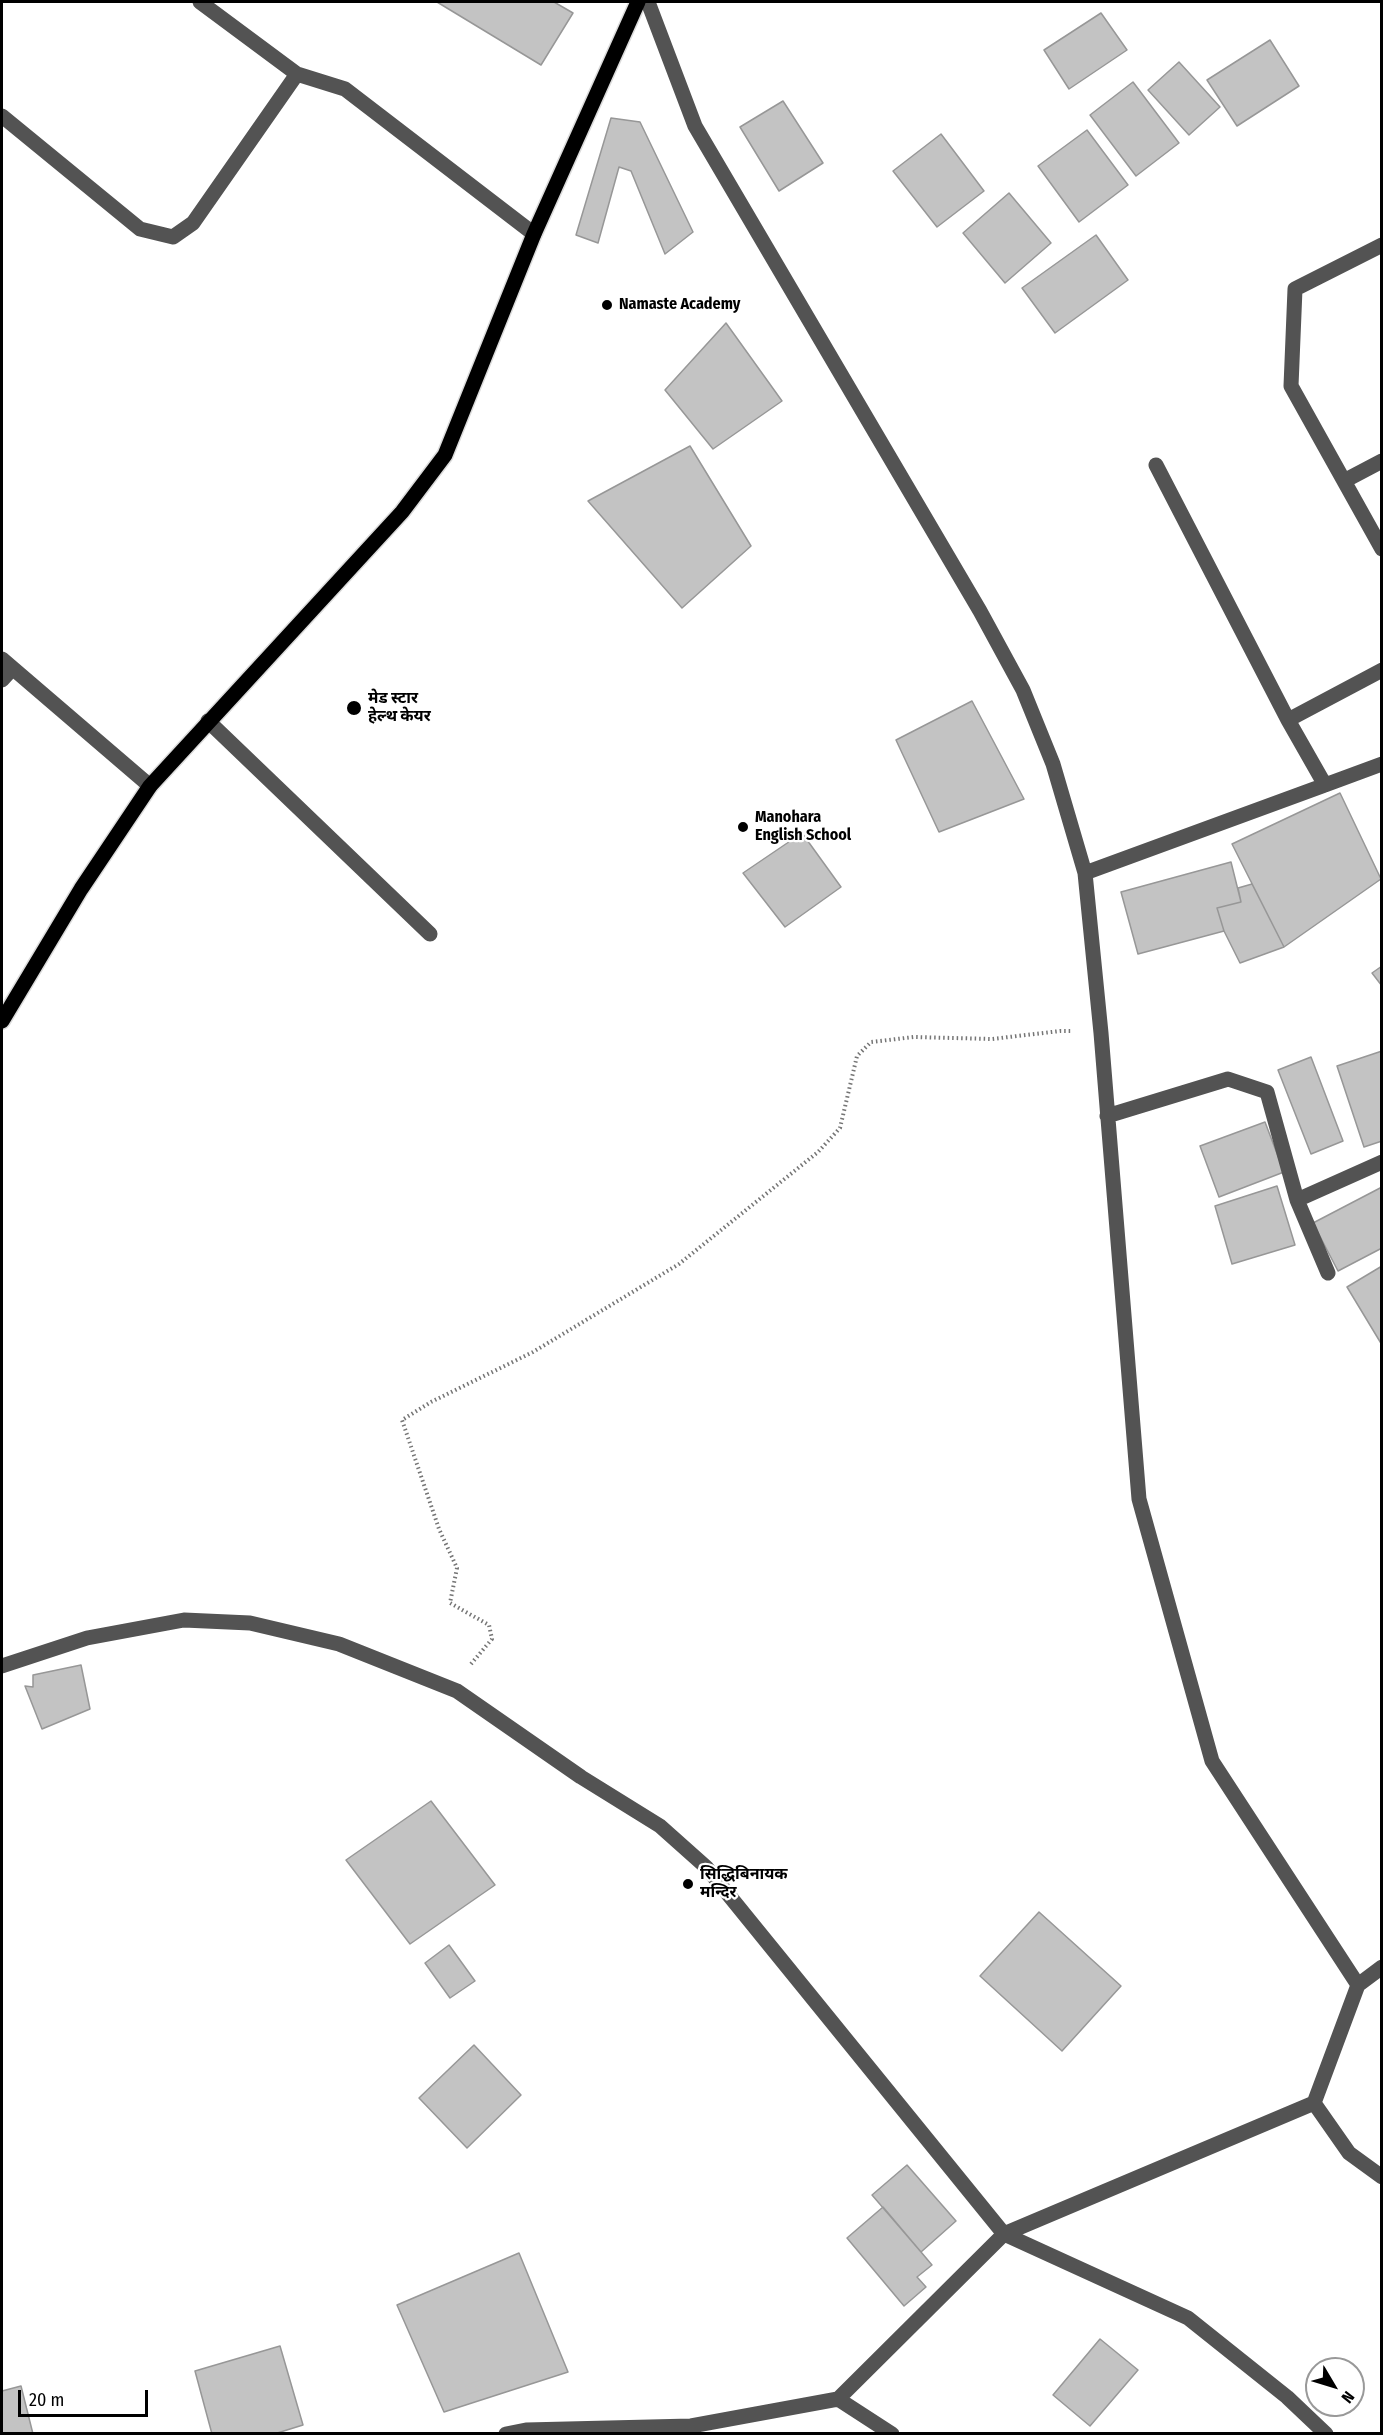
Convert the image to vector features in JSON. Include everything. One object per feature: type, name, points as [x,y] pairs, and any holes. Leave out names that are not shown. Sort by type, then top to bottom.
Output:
[{"type":"main road","points":[[2,1021],[81,889],[150,786],[402,512],[445,455],[534,234],[638,2]]},
{"type":"street","points":[[200,2],[297,74],[345,88],[534,234]]},
{"type":"street","points":[[648,2],[695,126],[980,611],[1023,690],[1053,764],[1085,873],[1101,1033],[1139,1499],[1212,1761],[1358,1985]]},
{"type":"street","points":[[2,116],[140,229],[173,237],[193,223],[297,74]]},
{"type":"street","points":[[1382,244],[1295,289],[1291,386],[1382,549]]},
{"type":"street","points":[[1344,481],[1382,461]]},
{"type":"street","points":[[1156,465],[1288,720],[1325,785]]},
{"type":"street","points":[[5,670],[150,786]]},
{"type":"street","points":[[1288,720],[1382,670]]},
{"type":"street","points":[[208,721],[430,934]]},
{"type":"street","points":[[1085,873],[1382,764]]},
{"type":"street","points":[[1107,1116],[1228,1079],[1267,1092],[1297,1200],[1328,1273]]},
{"type":"street","points":[[1297,1200],[1382,1162]]},
{"type":"street","points":[[2,1666],[87,1638],[183,1620],[250,1623],[339,1644],[457,1691],[581,1778],[660,1826],[706,1867],[1004,2234],[1188,2318],[1287,2397],[1326,2433]]},
{"type":"street","points":[[506,2433],[526,2430],[691,2426],[838,2399],[1004,2234],[1314,2103],[1358,1985],[1382,1967]]},
{"type":"street","points":[[1314,2103],[1349,2153],[1382,2178]]},
{"type":"street","points":[[838,2399],[892,2433]]},
{"type":"path","points":[[457,1691],[470,1665],[492,1639],[489,1624],[450,1603],[457,1568],[436,1519],[402,1420],[431,1402],[533,1352],[679,1264],[818,1152],[840,1128],[857,1056],[871,1042],[914,1037],[992,1039],[1060,1031],[1101,1033]]},
{"type":"building","points":[[437,2],[554,2],[573,13],[541,65]]},
{"type":"building","points":[[1101,13],[1127,50],[1069,89],[1044,50]]},
{"type":"building","points":[[1270,40],[1299,86],[1237,126],[1207,80]]},
{"type":"building","points":[[1179,62],[1220,107],[1189,135],[1148,90]]},
{"type":"building","points":[[1133,82],[1179,143],[1136,176],[1090,115]]},
{"type":"building","points":[[783,101],[823,163],[779,191],[740,127]]},
{"type":"building","points":[[611,118],[640,122],[693,232],[665,254],[631,171],[619,167],[598,243],[576,235]]},
{"type":"building","points":[[1087,130],[1128,185],[1079,222],[1038,166]]},
{"type":"building","points":[[941,134],[984,191],[937,227],[893,171]]},
{"type":"building","points":[[1009,193],[1051,243],[1005,283],[963,233]]},
{"type":"building","points":[[1096,235],[1128,280],[1055,333],[1022,288]]},
{"type":"building","points":[[726,323],[782,401],[713,449],[665,390]]},
{"type":"building","points":[[690,446],[751,546],[682,608],[588,501]]},
{"type":"building","points":[[972,701],[1024,799],[939,832],[896,740]]},
{"type":"building","points":[[1340,793],[1381,879],[1284,947],[1232,844]]},
{"type":"building","points":[[802,833],[841,887],[785,927],[743,873]]},
{"type":"building","points":[[1231,862],[1241,902],[1217,908],[1224,931],[1138,954],[1121,892]]},
{"type":"building","points":[[1252,884],[1284,947],[1240,963],[1224,931],[1217,908],[1241,902],[1238,888]]},
{"type":"building","points":[[1382,966],[1382,986],[1372,973]]},
{"type":"building","points":[[1382,1051],[1382,1141],[1364,1147],[1337,1066]]},
{"type":"building","points":[[1311,1057],[1343,1141],[1311,1154],[1278,1070]]},
{"type":"building","points":[[1265,1122],[1284,1172],[1219,1197],[1200,1146]]},
{"type":"building","points":[[1277,1186],[1295,1245],[1232,1264],[1215,1206]]},
{"type":"building","points":[[1382,1187],[1382,1248],[1338,1271],[1313,1223]]},
{"type":"building","points":[[1382,1266],[1382,1345],[1347,1287]]},
{"type":"building","points":[[81,1665],[90,1709],[42,1729],[25,1686],[33,1687],[33,1675]]},
{"type":"building","points":[[431,1801],[495,1885],[410,1944],[346,1860]]},
{"type":"building","points":[[1039,1912],[1121,1986],[1062,2051],[980,1976]]},
{"type":"building","points":[[449,1945],[475,1981],[450,1998],[425,1963]]},
{"type":"building","points":[[474,2045],[521,2095],[467,2148],[419,2098]]},
{"type":"building","points":[[907,2165],[956,2221],[921,2252],[872,2195]]},
{"type":"building","points":[[883,2207],[932,2265],[917,2277],[926,2287],[904,2306],[847,2238]]},
{"type":"building","points":[[519,2253],[568,2372],[444,2412],[397,2305]]},
{"type":"building","points":[[1100,2339],[1138,2370],[1090,2426],[1053,2395]]},
{"type":"building","points":[[280,2346],[303,2425],[274,2434],[212,2434],[195,2371]]},
{"type":"building","points":[[21,2386],[33,2434],[2,2434],[2,2391]]},
{"type":"place","name":"Namaste Academy","points":[[607,305]]},
{"type":"place","name":"मेड स्टार हेल्थ केयर","points":[[354,708]]},
{"type":"place","name":"Manohara English School","points":[[743,827]]},
{"type":"place","name":"सिद्धिबिनायक मन्दिर","points":[[688,1884]]}]
